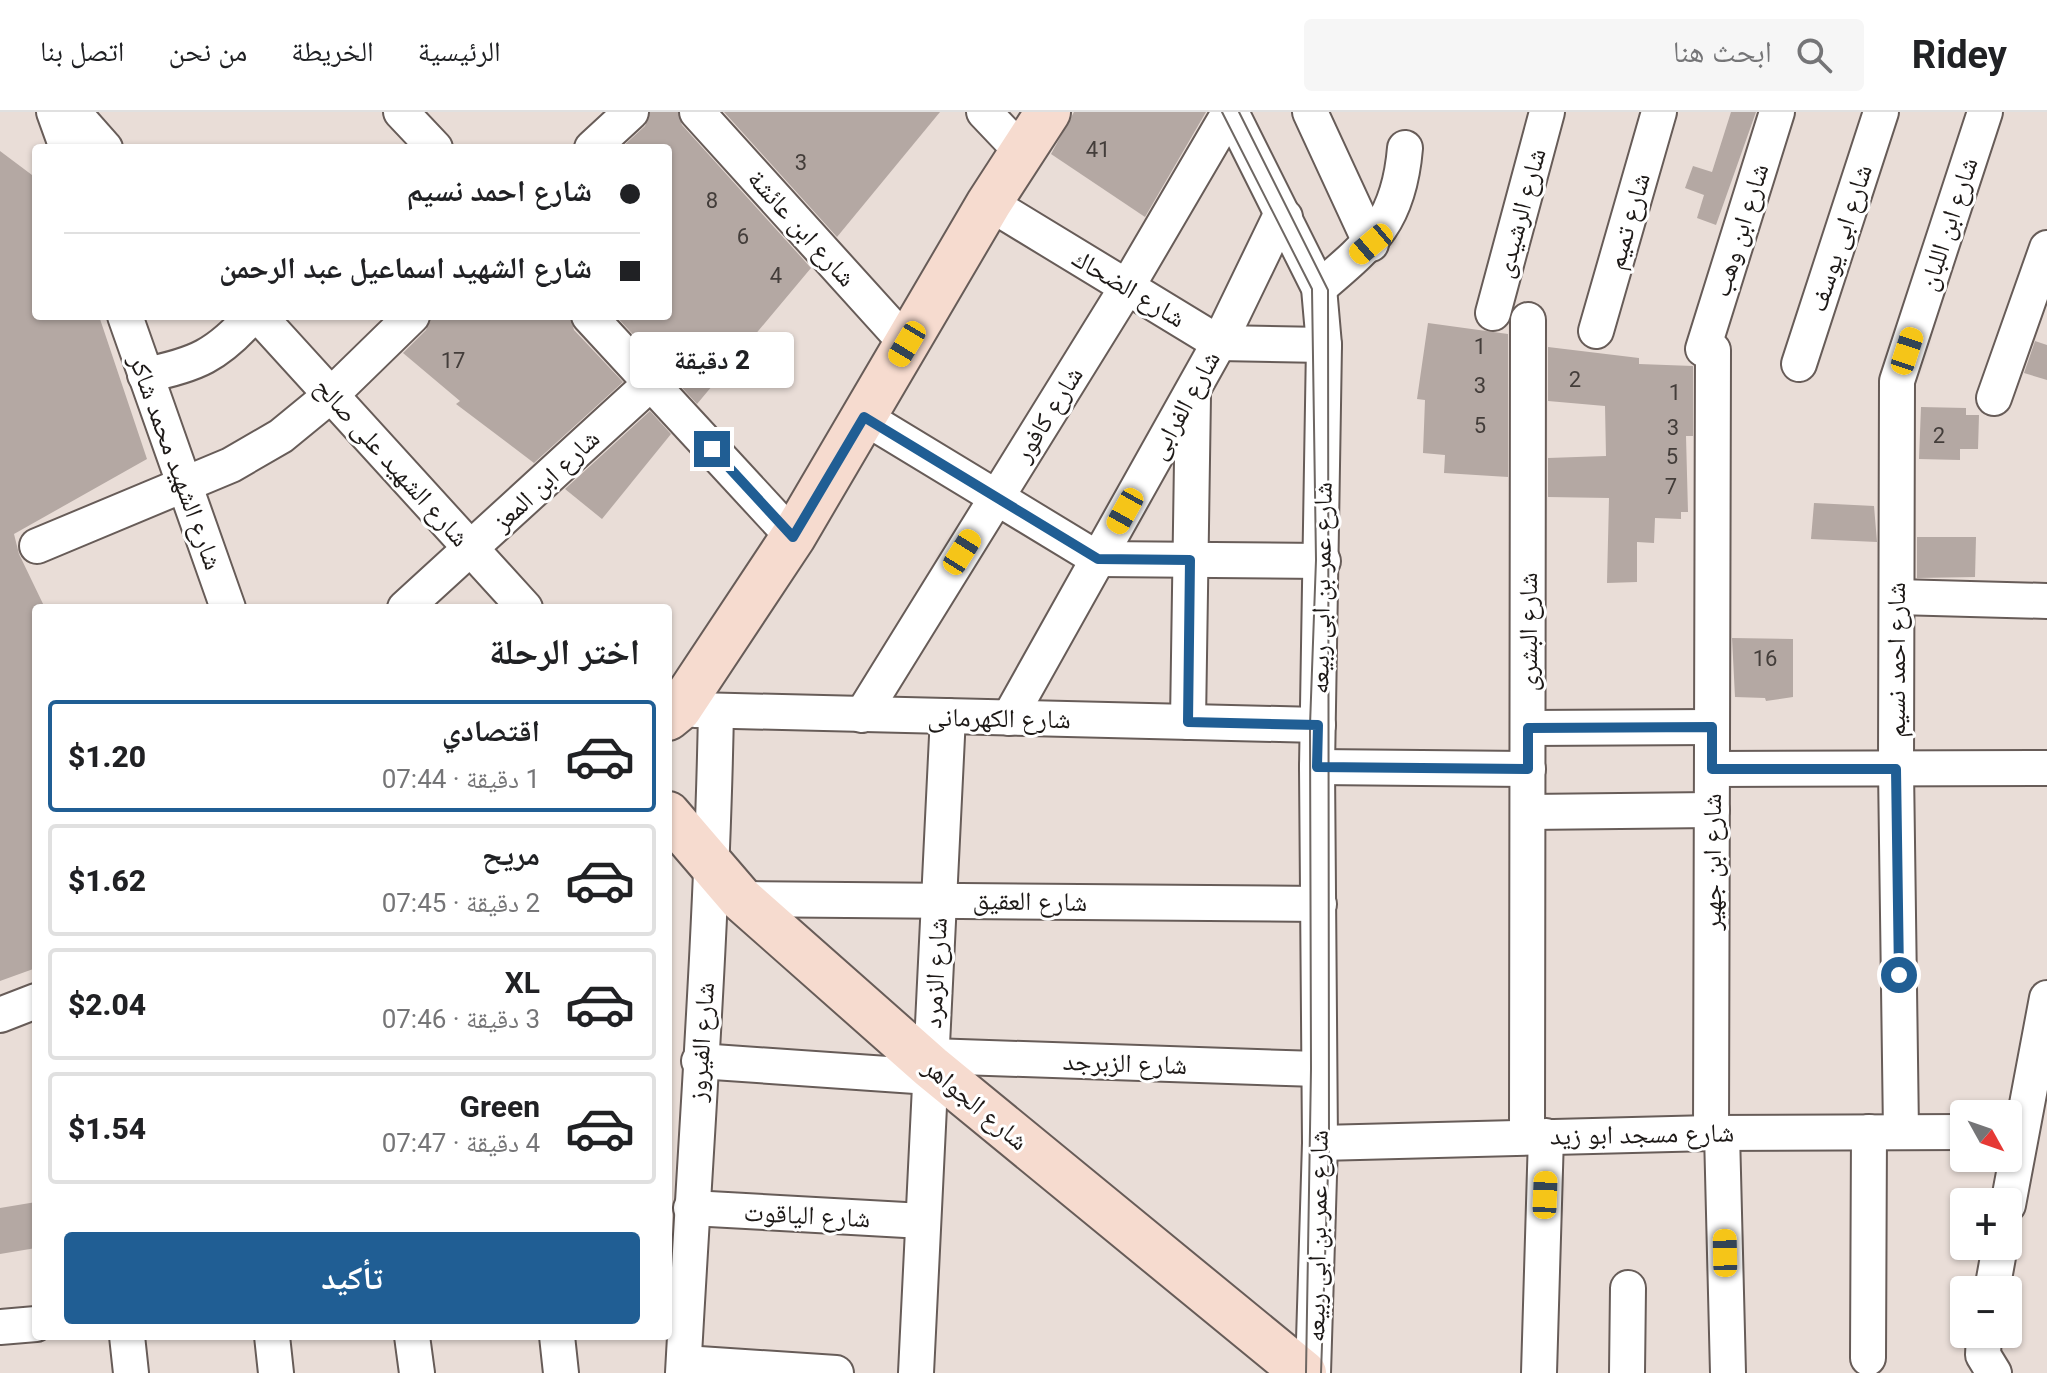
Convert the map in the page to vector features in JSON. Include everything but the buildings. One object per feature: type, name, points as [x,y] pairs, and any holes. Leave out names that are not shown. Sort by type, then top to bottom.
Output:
[{"type":"main road","points":[[688,712],[989,203],[1048,112]]},
{"type":"main road","name":"شارع الجواهر","points":[[672,819],[727,884],[931,1067],[1304,1373]]},
{"type":"street","points":[[54,112],[66,144]]},
{"type":"street","points":[[73,112],[101,144]]},
{"type":"street","points":[[596,144],[631,112]]},
{"type":"street","name":"شارع ابن عائشة","points":[[697,112],[907,344]]},
{"type":"street","points":[[984,112],[1022,152]]},
{"type":"street","points":[[1310,112],[1371,244]]},
{"type":"street","name":"شارع الرشيدى","points":[[1493,313],[1547,112]]},
{"type":"street","name":"شارع تميم","points":[[1596,331],[1659,112]]},
{"type":"street","name":"شارع ابن وهب","points":[[1708,350],[1777,112]]},
{"type":"street","name":"شارع ابى يوسف","points":[[1799,364],[1881,112]]},
{"type":"street","name":"شارع ابن اللبان","points":[[1897,381],[1985,112]]},
{"type":"street","name":"شارع عمر بن ابى ربيعه","points":[[1232,113],[1319,288],[1324,345],[1323,561],[1317,767],[1320,1143],[1313,1373]]},
{"type":"street","name":"شارع كافور","points":[[862,715],[1127,287],[1226,118],[1232,113]]},
{"type":"street","points":[[1319,288],[1371,244],[1395,204],[1402,182],[1405,148]]},
{"type":"street","name":"شارع الضحاك","points":[[989,203],[1219,343]]},
{"type":"street","name":"شارع الفرابى","points":[[1009,718],[1219,343],[1279,219],[1285,217]]},
{"type":"street","points":[[1994,398],[2047,248]]},
{"type":"street","name":"شارع الشهيد محمد شاكر","points":[[126,320],[227,604]]},
{"type":"street","points":[[145,375],[188,367],[226,345],[248,320]]},
{"type":"street","name":"شارع الشهيد على صالح","points":[[263,320],[521,604]]},
{"type":"street","points":[[37,546],[231,465],[281,436],[331,395],[408,320]]},
{"type":"street","points":[[593,320],[793,537]]},
{"type":"street","name":"شارع البشرى","points":[[1528,320],[1528,812],[1537,1136],[1539,1373]]},
{"type":"street","points":[[1219,343],[1324,345]]},
{"type":"street","name":"شارع ابن جهير","points":[[1708,350],[1717,1133],[1728,1373]]},
{"type":"street","name":"شارع احمد نسيم","points":[[1868,1358],[1885,1132],[1896,769],[1897,381]]},
{"type":"street","name":"شارع ابن المعز","points":[[409,604],[651,383]]},
{"type":"street","points":[[1188,722],[1193,391]]},
{"type":"street","points":[[864,417],[1098,559],[1323,561]]},
{"type":"street","points":[[1897,597],[2047,601]]},
{"type":"street","name":"شارع الكهرمانى","points":[[688,712],[1318,725]]},
{"type":"street","name":"شارع الفيروز","points":[[683,1368],[678,1255],[691,1208],[699,1061],[727,884],[688,712]]},
{"type":"street","name":"شارع الزمرد","points":[[916,1373],[948,716]]},
{"type":"street","points":[[1528,728],[1712,727]]},
{"type":"street","points":[[1317,767],[1528,769]]},
{"type":"street","points":[[1712,769],[2047,768]]},
{"type":"street","points":[[1528,812],[1712,810]]},
{"type":"street","name":"شارع العقيق","points":[[727,884],[939,900],[1319,904]]},
{"type":"street","points":[[2022,1103],[2047,998]]},
{"type":"street","points":[[0,1015],[32,1003]]},
{"type":"street","name":"شارع الزبرجد","points":[[699,1061],[931,1067],[1318,1069]]},
{"type":"street","name":"شارع مسجد ابو زيد","points":[[1320,1143],[1537,1136],[1950,1132]]},
{"type":"street","name":"شارع الياقوت","points":[[691,1208],[923,1221]]},
{"type":"street","points":[[1627,1373],[1628,1288]]},
{"type":"street","points":[[0,1327],[32,1324]]},
{"type":"street","points":[[127,1340],[131,1373]]},
{"type":"street","points":[[272,1340],[276,1373]]},
{"type":"street","points":[[413,1340],[417,1373]]},
{"type":"street","points":[[557,1340],[561,1373]]},
{"type":"street","points":[[1983,1348],[1983,1355],[1994,1373]]},
{"type":"street","points":[[683,1368],[836,1373]]},
{"type":"tram line","points":[[1222,112],[1312,289],[1316,560],[1310,725],[1311,1069],[1306,1373]]},
{"type":"tram line","points":[[1239,112],[1328,290],[1329,1143],[1321,1373]]},
{"type":"route","points":[[712,449],[793,537],[864,417],[1098,559],[1190,560],[1188,722],[1318,725],[1317,767],[1528,769],[1528,728],[1712,727],[1712,769],[1896,769],[1899,975]]}]
